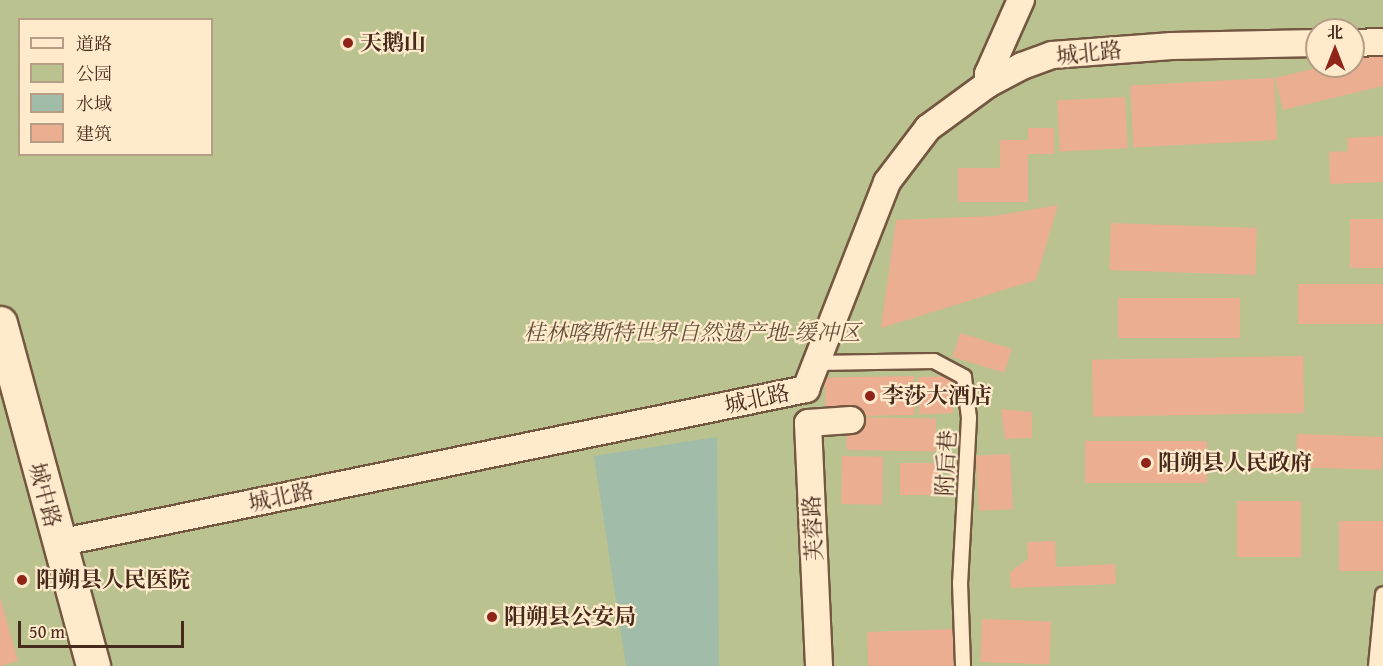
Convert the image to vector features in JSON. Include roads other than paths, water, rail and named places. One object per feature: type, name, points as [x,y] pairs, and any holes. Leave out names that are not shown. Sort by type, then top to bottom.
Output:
[{"type":"street","points":[[988,84],[988,74],[1021,0]]},
{"type":"street","points":[[1365,43],[1383,42]]},
{"type":"street","name":"城北路","points":[[58,543],[806,389],[887,182],[928,128],[988,84],[1022,66],[1052,55],[1172,46],[1305,43]]},
{"type":"street","name":"城中路","points":[[0,323],[93,666]]},
{"type":"street","name":"芙蓉路","points":[[806,389],[819,666]]},
{"type":"street","points":[[809,449],[851,420]]},
{"type":"lane","name":"附后巷","points":[[817,363],[934,361],[964,377],[969,418],[960,583],[963,666]]},
{"type":"lane","points":[[1376,666],[1383,594]]},
{"type":"water","points":[[717,437],[719,666],[626,666],[594,456]]},
{"type":"place","name":"天鹅山","points":[[348,43]]},
{"type":"place","name":"李莎大酒店","points":[[870,396]]},
{"type":"place","name":"阳朔县人民政府","points":[[1146,463]]},
{"type":"place","name":"阳朔县人民医院","points":[[22,580]]},
{"type":"place","name":"阳朔县公安局","points":[[492,617]]},
{"type":"park label","name":"桂林喀斯特世界自然遗产地-缓冲区","points":[[692,333]]}]
